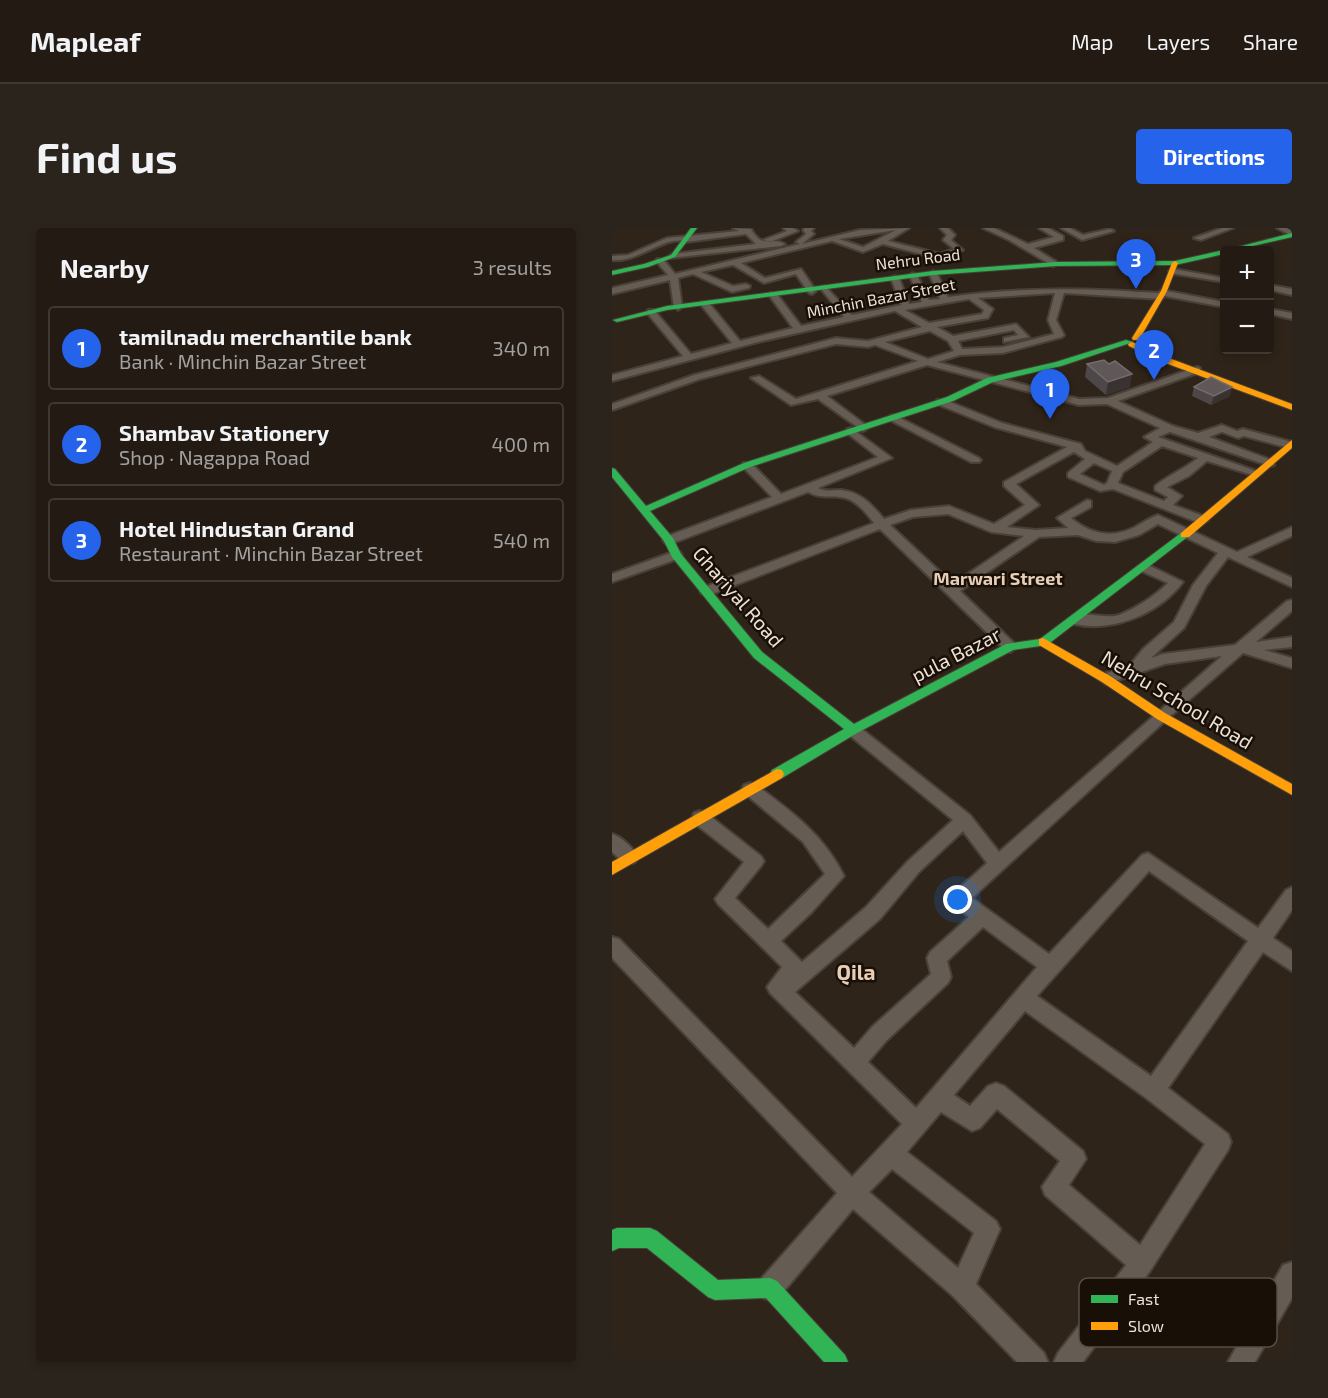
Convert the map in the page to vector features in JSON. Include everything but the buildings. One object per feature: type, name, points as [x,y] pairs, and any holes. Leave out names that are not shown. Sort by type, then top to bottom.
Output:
[{"type":"street","points":[[737,228],[748,231]]},
{"type":"street","points":[[759,244],[794,231],[787,228]]},
{"type":"street","points":[[801,242],[810,234],[807,230],[810,228]]},
{"type":"street","points":[[612,291],[860,232],[897,228]]},
{"type":"street","points":[[612,273],[645,266],[667,258],[759,244],[832,239],[863,250],[905,228]]},
{"type":"street","points":[[882,242],[940,257],[959,250],[947,240],[951,235],[944,228]]},
{"type":"street","points":[[987,228],[1056,264]]},
{"type":"street","points":[[1027,248],[1060,238],[1043,228]]},
{"type":"street","points":[[1065,228],[1082,238],[1110,231]]},
{"type":"street","points":[[1198,238],[1229,228]]},
{"type":"street","points":[[1281,228],[1292,234]]},
{"type":"street","points":[[612,258],[632,257],[649,250],[656,244],[690,235],[748,231]]},
{"type":"street","points":[[748,231],[751,239],[759,244]]},
{"type":"street","points":[[1245,246],[1292,234]]},
{"type":"street","points":[[667,258],[690,235]]},
{"type":"street","name":"Nehru Road","points":[[614,320],[678,307],[819,290],[913,275],[1056,264],[1174,267],[1220,253]]},
{"type":"street","points":[[667,258],[674,277],[678,307]]},
{"type":"street","points":[[734,262],[764,281],[798,270],[850,318]]},
{"type":"street","points":[[1136,342],[1174,267],[1220,279]]},
{"type":"street","points":[[694,272],[732,289],[746,286]]},
{"type":"street","points":[[933,273],[945,301]]},
{"type":"street","points":[[913,275],[927,304]]},
{"type":"street","points":[[896,278],[901,308],[928,327],[952,339],[959,352]]},
{"type":"street","points":[[1274,289],[1292,292]]},
{"type":"street","points":[[756,378],[795,403],[959,352],[1003,350],[1059,335],[1052,320],[1060,291]]},
{"type":"street","name":"Minchin Bazar Street","points":[[612,378],[798,329],[901,308],[999,293],[1060,291],[1161,295],[1220,303]]},
{"type":"street","points":[[773,296],[798,329]]},
{"type":"street","points":[[612,407],[697,377],[836,341],[876,342],[928,327],[985,316],[989,309],[971,297]]},
{"type":"street","points":[[705,304],[738,345]]},
{"type":"street","points":[[651,312],[689,357]]},
{"type":"street","points":[[1274,313],[1292,316]]},
{"type":"street","points":[[952,339],[1016,327],[1024,337],[984,344],[992,351]]},
{"type":"street","points":[[876,342],[928,362],[1079,402],[1109,401],[1193,368]]},
{"type":"street","points":[[644,510],[747,465],[941,402],[990,380],[1136,342],[1174,355],[1193,368],[1292,407]]},
{"type":"street","points":[[669,540],[886,458],[819,395]]},
{"type":"street","points":[[1109,401],[1169,428],[1270,463]]},
{"type":"street","points":[[941,402],[998,425],[1077,446]]},
{"type":"street","points":[[894,418],[975,460]]},
{"type":"street","points":[[1169,428],[1149,437],[1256,473]]},
{"type":"street","points":[[1199,437],[1222,428],[1238,435],[1243,432],[1291,444]]},
{"type":"street","points":[[1093,459],[1072,475],[1104,489],[1112,485],[1118,470],[1161,442]]},
{"type":"street","name":"pula Bazar","points":[[612,869],[629,857],[854,730],[1010,647],[1043,642],[1188,533],[1291,444]]},
{"type":"street","points":[[1077,446],[1080,453],[1118,470]]},
{"type":"street","points":[[995,529],[1033,505],[1008,484],[1077,446]]},
{"type":"street","points":[[1165,506],[1176,496],[1159,488],[1170,480],[1185,474],[1205,457]]},
{"type":"street","points":[[747,465],[780,499]]},
{"type":"street","name":"Ghariyal Road","points":[[612,471],[669,540],[676,555],[758,655],[854,730]]},
{"type":"street","points":[[1112,485],[1202,520]]},
{"type":"street","points":[[808,487],[823,496],[846,493],[863,503],[1010,647]]},
{"type":"street","points":[[1087,504],[1063,518],[1079,531],[1096,537],[1114,538],[1135,532],[1158,519],[1292,583]]},
{"type":"street","points":[[707,591],[911,514],[949,510],[995,529],[1036,534],[1079,531]]},
{"type":"street","points":[[1135,669],[1148,652],[1179,625],[1200,585],[1232,554],[1292,531]]},
{"type":"street","points":[[952,591],[1036,534]]},
{"type":"street","points":[[612,578],[676,555]]},
{"type":"street","points":[[1075,620],[1120,620],[1163,596],[1176,582],[1144,567]]},
{"type":"street","points":[[1050,966],[959,899],[1161,716],[1292,604]]},
{"type":"street","name":"Nehru School Road","points":[[1043,642],[1106,679],[1161,716],[1292,790]]},
{"type":"street","points":[[1106,679],[1163,659],[1292,642]]},
{"type":"street","points":[[1240,648],[1292,663]]},
{"type":"street","points":[[854,730],[964,820],[998,864]]},
{"type":"street","points":[[750,789],[804,831],[824,853],[835,876],[768,941]]},
{"type":"street","points":[[700,818],[755,861],[724,899],[795,967],[777,987],[917,1124]]},
{"type":"street","points":[[782,992],[873,913],[914,867],[964,820]]},
{"type":"street","points":[[612,841],[629,857]]},
{"type":"street","points":[[612,1241],[617,1238],[650,1238],[715,1290],[770,1288],[852,1193],[891,1154],[1050,966],[1148,860],[1292,962]]},
{"type":"street","points":[[1154,1090],[1292,895]]},
{"type":"street","points":[[854,1063],[879,1034],[941,977],[937,958],[982,916]]},
{"type":"street","points":[[612,945],[852,1193],[962,1287],[1035,1362]]},
{"type":"street","points":[[1023,998],[1154,1090],[1220,1142],[1131,1278]]},
{"type":"street","points":[[939,1098],[972,1120],[996,1094],[1075,1159],[1053,1187],[1142,1263]]},
{"type":"street","points":[[891,1154],[988,1229],[962,1287]]},
{"type":"street","points":[[1277,1300],[1292,1274]]},
{"type":"street","points":[[770,1288],[838,1362]]},
{"type":"street","points":[[1067,1362],[1079,1346]]},
{"type":"street","points":[[1241,1362],[1250,1347]]},
{"type":"traffic: fast","points":[[612,273],[646,266],[673,256],[694,228]]},
{"type":"traffic: fast","points":[[1246,246],[1292,235]]},
{"type":"traffic: fast","points":[[617,320],[667,308],[933,273],[1056,264],[1175,263],[1220,253]]},
{"type":"traffic: fast","points":[[644,510],[747,465],[950,399],[990,380],[1058,364],[1129,342]]},
{"type":"traffic: fast","points":[[612,471],[669,540],[676,555],[758,655],[853,730]]},
{"type":"traffic: fast","points":[[777,774],[853,730],[1010,647],[1043,642],[1185,535]]},
{"type":"traffic: fast","points":[[612,1241],[617,1238],[650,1238],[715,1290],[770,1288],[838,1362]]},
{"type":"traffic: slow","points":[[1136,338],[1164,291],[1175,263]]},
{"type":"traffic: slow","points":[[1132,344],[1163,359],[1292,407]]},
{"type":"traffic: slow","points":[[1185,535],[1292,443]]},
{"type":"traffic: slow","points":[[1043,642],[1106,679],[1161,716],[1292,790]]},
{"type":"traffic: slow","points":[[612,869],[777,774]]},
{"type":"place","name":"Hotel Hindustan Grand","points":[[1136,289]]},
{"type":"place","name":"Shambav Stationery","points":[[1154,380]]},
{"type":"place","name":"tamilnadu merchantile bank","points":[[1050,419]]},
{"type":"district","name":"Marwari Street","points":[[998,579]]},
{"type":"district","name":"Qila","points":[[856,973]]}]
